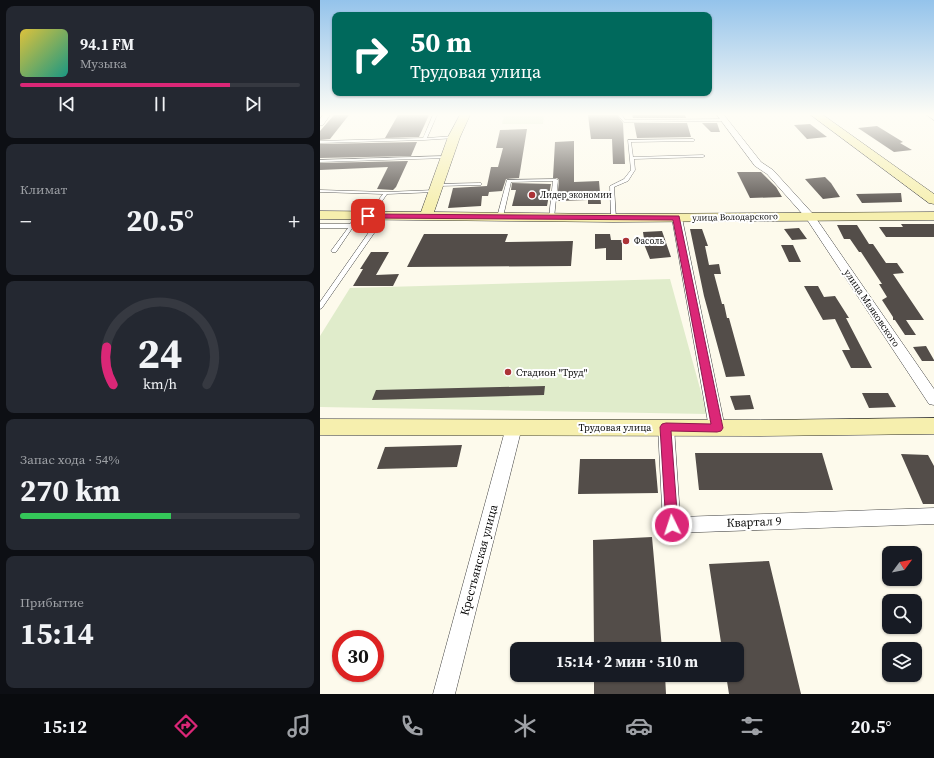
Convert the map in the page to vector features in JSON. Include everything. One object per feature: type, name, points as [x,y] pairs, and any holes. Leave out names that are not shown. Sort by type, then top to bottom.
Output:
[{"type":"street","points":[[426,216],[450,147]]},
{"type":"street","name":"улица Маяковского","points":[[745,147],[758,164],[770,172],[810,216],[934,400]]},
{"type":"street","points":[[861,147],[934,200]]},
{"type":"street","name":"улица Володарского","points":[[320,215],[360,219],[383,216],[676,218],[934,216]]},
{"type":"street","points":[[676,218],[717,428]]},
{"type":"street","name":"Трудовая улица","points":[[320,427],[717,428],[934,426]]},
{"type":"street","name":"Крестьянская улица","points":[[444,694],[514,427]]},
{"type":"street","name":"Квартал 9","points":[[666,427],[672,525],[934,516]]},
{"type":"lane","points":[[613,218],[612,186],[626,180],[633,170],[630,147]]},
{"type":"lane","points":[[632,158],[702,156]]},
{"type":"lane","points":[[320,161],[447,157]]},
{"type":"lane","points":[[500,217],[509,181],[556,180],[552,217]]},
{"type":"lane","points":[[320,191],[386,193],[479,184]]},
{"type":"lane","points":[[334,251],[360,219],[386,193]]},
{"type":"lane","points":[[320,307],[383,216]]},
{"type":"lane","points":[[320,226],[360,219]]},
{"type":"green space","name":"Стадион \"Труд\"","points":[[670,279],[707,414],[320,407],[320,336],[350,288]]},
{"type":"building","points":[[320,147],[415,147],[411,156],[320,158]]},
{"type":"building","points":[[524,147],[519,178],[506,179],[502,191],[489,192],[488,196],[482,196],[481,206],[448,208],[453,188],[487,186],[491,167],[498,167],[503,148],[496,148]]},
{"type":"building","points":[[555,147],[574,147],[574,182],[599,181],[601,204],[588,204],[588,200],[557,201],[559,180],[557,178],[553,178]]},
{"type":"building","points":[[612,147],[624,147],[625,164],[613,164]]},
{"type":"building","points":[[887,147],[908,147],[912,150],[894,152]]},
{"type":"building","points":[[408,161],[396,187],[393,190],[377,189],[388,167],[320,170],[320,163]]},
{"type":"building","points":[[737,172],[761,172],[776,187],[782,197],[750,198]]},
{"type":"building","points":[[825,177],[840,197],[823,199],[805,179]]},
{"type":"building","name":"Лидер экономии","points":[[512,183],[551,184],[547,206],[512,206],[516,190],[511,190]]},
{"type":"building","points":[[901,193],[902,202],[862,203],[856,194]]},
{"type":"building","points":[[901,224],[934,224],[934,237],[886,237],[879,227],[903,227]]},
{"type":"building","points":[[837,225],[857,225],[869,244],[873,244],[886,263],[897,263],[904,273],[893,274],[924,320],[906,320],[916,335],[905,335],[895,320],[893,320],[893,317],[882,300],[887,297],[879,284],[882,284],[861,252],[859,252],[850,239],[844,239]]},
{"type":"building","points":[[799,228],[807,239],[792,240],[784,229]]},
{"type":"building","points":[[690,229],[702,229],[708,246],[705,246],[709,265],[719,264],[721,274],[714,274],[722,304],[724,304],[727,318],[729,318],[745,376],[726,377],[704,296]]},
{"type":"building","points":[[662,231],[671,257],[650,259],[642,239],[644,239],[643,232]]},
{"type":"building","points":[[424,234],[508,234],[505,242],[573,241],[571,266],[407,267]]},
{"type":"building","points":[[595,234],[610,234],[611,240],[622,240],[622,260],[606,260],[606,248],[595,249]]},
{"type":"building","points":[[781,245],[793,245],[801,262],[789,262]]},
{"type":"building","points":[[371,252],[389,252],[376,275],[399,274],[393,286],[353,286],[363,269],[360,269]]},
{"type":"building","points":[[804,286],[818,286],[824,297],[835,296],[849,318],[846,318],[872,368],[851,368],[842,350],[850,350],[835,319],[823,320]]},
{"type":"building","points":[[926,346],[934,361],[922,361],[913,347]]},
{"type":"building","points":[[545,386],[544,395],[372,400],[376,390]]},
{"type":"building","points":[[862,393],[888,393],[896,407],[869,408]]},
{"type":"building","points":[[750,395],[754,409],[735,410],[730,396]]},
{"type":"building","points":[[462,445],[457,467],[377,469],[385,447]]},
{"type":"building","points":[[695,453],[822,453],[833,490],[699,490]]},
{"type":"building","points":[[901,454],[928,455],[934,466],[934,504],[923,504]]},
{"type":"building","points":[[580,459],[655,459],[658,493],[578,494]]},
{"type":"building","points":[[652,537],[661,642],[594,642],[593,540]]},
{"type":"building","points":[[769,561],[801,694],[729,694],[727,682],[744,682],[744,642],[721,642],[709,564]]},
{"type":"building","points":[[594,682],[665,682],[666,694],[594,694]]},
{"type":"place","name":"Лидер экономии","points":[[532,195]]},
{"type":"place","name":"Фасоль","points":[[626,241]]},
{"type":"place","name":"Стадион \"Труд\"","points":[[508,372]]},
{"type":"route","points":[[368,216],[676,218],[717,428],[666,427],[672,525]]}]
